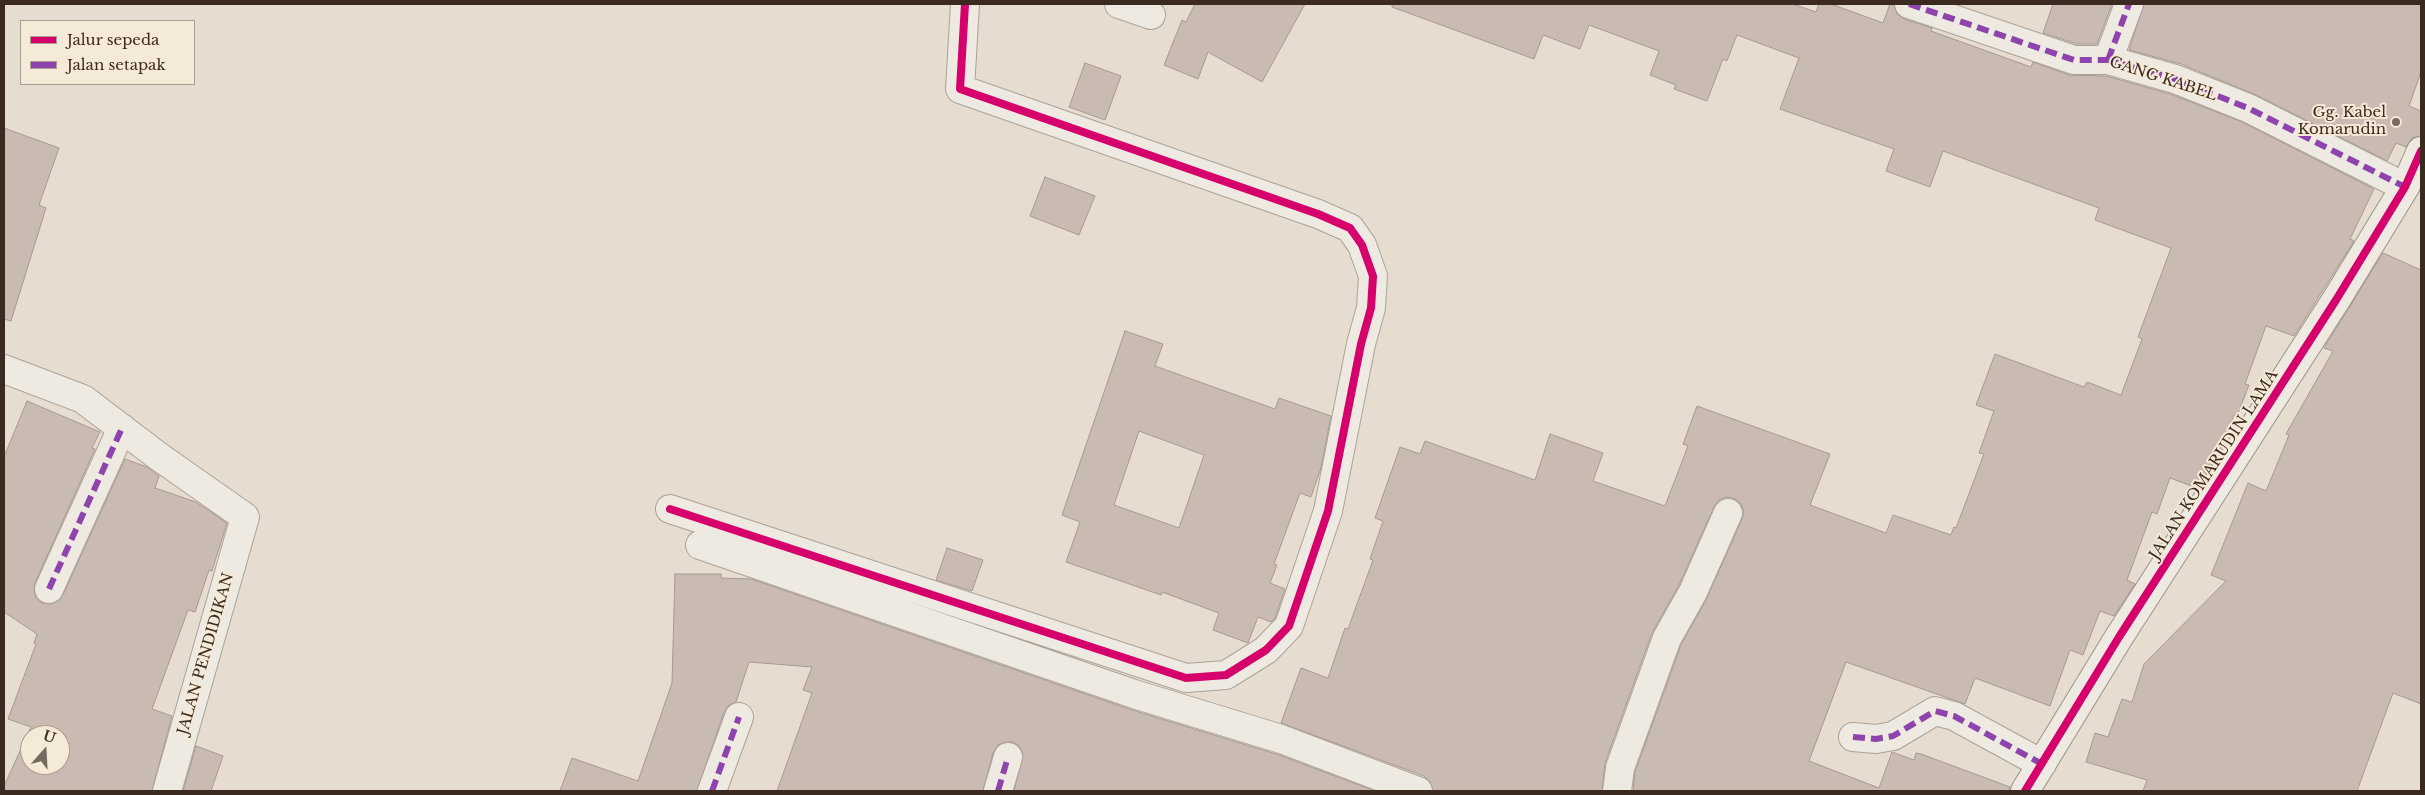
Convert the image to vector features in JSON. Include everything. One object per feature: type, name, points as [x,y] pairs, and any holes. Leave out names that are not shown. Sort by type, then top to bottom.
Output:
[{"type":"street","points":[[670,509],[1186,678],[1226,675],[1266,650],[1289,626],[1328,511],[1360,344],[1371,308],[1373,276],[1362,245],[1350,228],[1318,214],[960,89],[965,4]]},
{"type":"street","points":[[1119,4],[1151,15]]},
{"type":"street","name":"GANG KABEL","points":[[1909,4],[2074,60],[2108,60],[2175,79],[2248,108],[2405,187]]},
{"type":"street","points":[[2108,60],[2129,4]]},
{"type":"street","name":"JALAN KOMARUDIN LAMA","points":[[2024,791],[2119,637],[2336,300],[2405,187],[2421,150]]},
{"type":"street","points":[[4,369],[83,399],[122,428],[49,589]]},
{"type":"street","name":"JALAN PENDIDIKAN","points":[[122,428],[245,517],[167,791]]},
{"type":"street","points":[[1617,791],[1620,768],[1667,638],[1693,592],[1728,513]]},
{"type":"street","points":[[700,544],[1134,694],[1281,739],[1418,791]]},
{"type":"street","points":[[1853,737],[1876,739],[1893,736],[1935,711],[1954,716],[2042,764]]},
{"type":"street","points":[[712,791],[739,717]]},
{"type":"street","points":[[998,791],[1008,757]]},
{"type":"building","points":[[1195,4],[1305,4],[1262,82],[1208,52],[1198,79],[1164,65],[1182,20],[1186,22]]},
{"type":"building","points":[[1392,4],[1793,4],[1816,12],[1819,4],[1831,4],[1883,23],[1890,4],[1894,4],[1897,14],[1904,19],[1932,28],[1931,31],[2031,67],[2033,62],[2069,75],[2106,76],[2170,94],[2242,122],[2374,189],[2350,239],[2354,241],[2294,336],[2266,326],[2245,384],[2249,385],[2237,416],[2234,415],[2220,451],[2197,488],[2170,478],[2157,514],[2152,512],[2127,580],[2135,584],[2114,616],[2100,611],[2083,655],[2070,650],[2050,706],[1975,678],[1965,704],[1846,662],[1809,761],[1879,788],[1892,752],[1914,760],[1916,753],[2010,787],[2009,791],[1633,791],[1635,772],[1681,645],[1707,598],[1742,519],[1744,512],[1741,504],[1735,499],[1727,497],[1719,500],[1714,507],[1679,585],[1652,633],[1605,763],[1602,791],[1433,791],[1430,782],[1424,776],[1281,723],[1301,668],[1328,678],[1345,628],[1348,629],[1373,560],[1370,559],[1383,521],[1375,518],[1400,447],[1420,454],[1425,441],[1535,480],[1550,434],[1603,453],[1593,481],[1665,506],[1688,446],[1683,444],[1697,406],[1830,454],[1810,505],[1886,533],[1893,515],[1951,535],[1954,527],[1956,528],[1984,454],[1979,453],[1994,411],[1976,405],[1995,354],[2084,387],[2087,382],[2121,395],[2142,339],[2138,337],[2171,248],[2095,220],[2099,208],[1943,151],[1930,187],[1886,171],[1894,149],[1780,109],[1799,58],[1737,35],[1727,61],[1723,59],[1707,101],[1674,89],[1676,85],[1650,75],[1659,51],[1589,25],[1580,49],[1543,35],[1534,59],[1392,7]]},
{"type":"building","points":[[2053,4],[2112,4],[2097,44],[2077,44],[2043,33]]},
{"type":"building","points":[[2144,4],[2421,4],[2421,72],[2409,106],[2421,111],[2421,136],[2412,138],[2406,147],[2396,143],[2387,161],[2254,94],[2181,64],[2129,50]]},
{"type":"building","points":[[1085,63],[1121,76],[1105,120],[1069,107]]},
{"type":"building","points":[[4,128],[59,148],[39,205],[46,208],[11,321],[4,319]]},
{"type":"building","points":[[1045,177],[1095,196],[1079,235],[1030,216]]},
{"type":"building","points":[[2383,253],[2421,270],[2421,704],[2393,693],[2357,791],[2143,791],[2147,780],[2086,762],[2095,733],[2108,737],[2122,699],[2132,702],[2144,664],[2226,581],[2211,575],[2248,483],[2266,491],[2289,435],[2286,434],[2333,351],[2324,348]]},
{"type":"building","points":[[1125,331],[1163,344],[1155,366],[1275,409],[1279,398],[1331,416],[1321,468],[1311,497],[1300,493],[1274,564],[1277,565],[1270,583],[1285,589],[1275,618],[1271,622],[1258,617],[1248,643],[1213,630],[1219,613],[1162,592],[1161,595],[1066,562],[1080,522],[1062,515]],"holes":[[[1139,431],[1204,455],[1179,528],[1114,505]]]},
{"type":"building","points":[[27,401],[100,432],[92,448],[95,449],[35,583],[34,591],[36,598],[42,603],[51,604],[58,601],[63,595],[125,459],[147,467],[159,476],[155,488],[196,502],[227,523],[212,571],[209,570],[195,612],[188,610],[152,709],[172,716],[152,791],[4,791],[4,786],[20,751],[20,775],[70,775],[70,725],[25,725],[8,719],[36,644],[34,643],[37,634],[4,612],[4,457]]},
{"type":"building","points":[[947,548],[983,560],[972,591],[936,580]]},
{"type":"building","points":[[675,574],[721,574],[721,578],[751,579],[1129,709],[1276,754],[1375,791],[1014,791],[1023,754],[1019,746],[1013,742],[1005,742],[998,745],[993,753],[983,791],[777,791],[812,693],[803,690],[812,667],[749,662],[736,702],[729,705],[724,712],[697,791],[560,791],[572,758],[638,781],[672,683]]},
{"type":"building","points":[[196,746],[223,756],[211,791],[183,791]]},
{"type":"marked path","points":[[1909,4],[2074,60],[2108,60],[2175,79],[2248,108],[2405,187]]},
{"type":"marked path","points":[[2108,60],[2129,4]]},
{"type":"marked path","points":[[49,589],[122,428]]},
{"type":"marked path","points":[[1853,737],[1876,739],[1893,736],[1935,711],[1954,716],[2042,764]]},
{"type":"marked path","points":[[712,791],[739,717]]},
{"type":"marked path","points":[[998,791],[1008,757]]},
{"type":"cycle path","points":[[670,509],[1186,678],[1226,675],[1266,650],[1289,626],[1328,511],[1361,344],[1371,308],[1373,276],[1362,245],[1350,228],[1318,214],[960,89],[965,4]]},
{"type":"cycle path","points":[[2025,791],[2119,637],[2336,300],[2405,187],[2421,151]]},
{"type":"place","name":"Gg. Kabel Komarudin","points":[[2396,122]]}]
